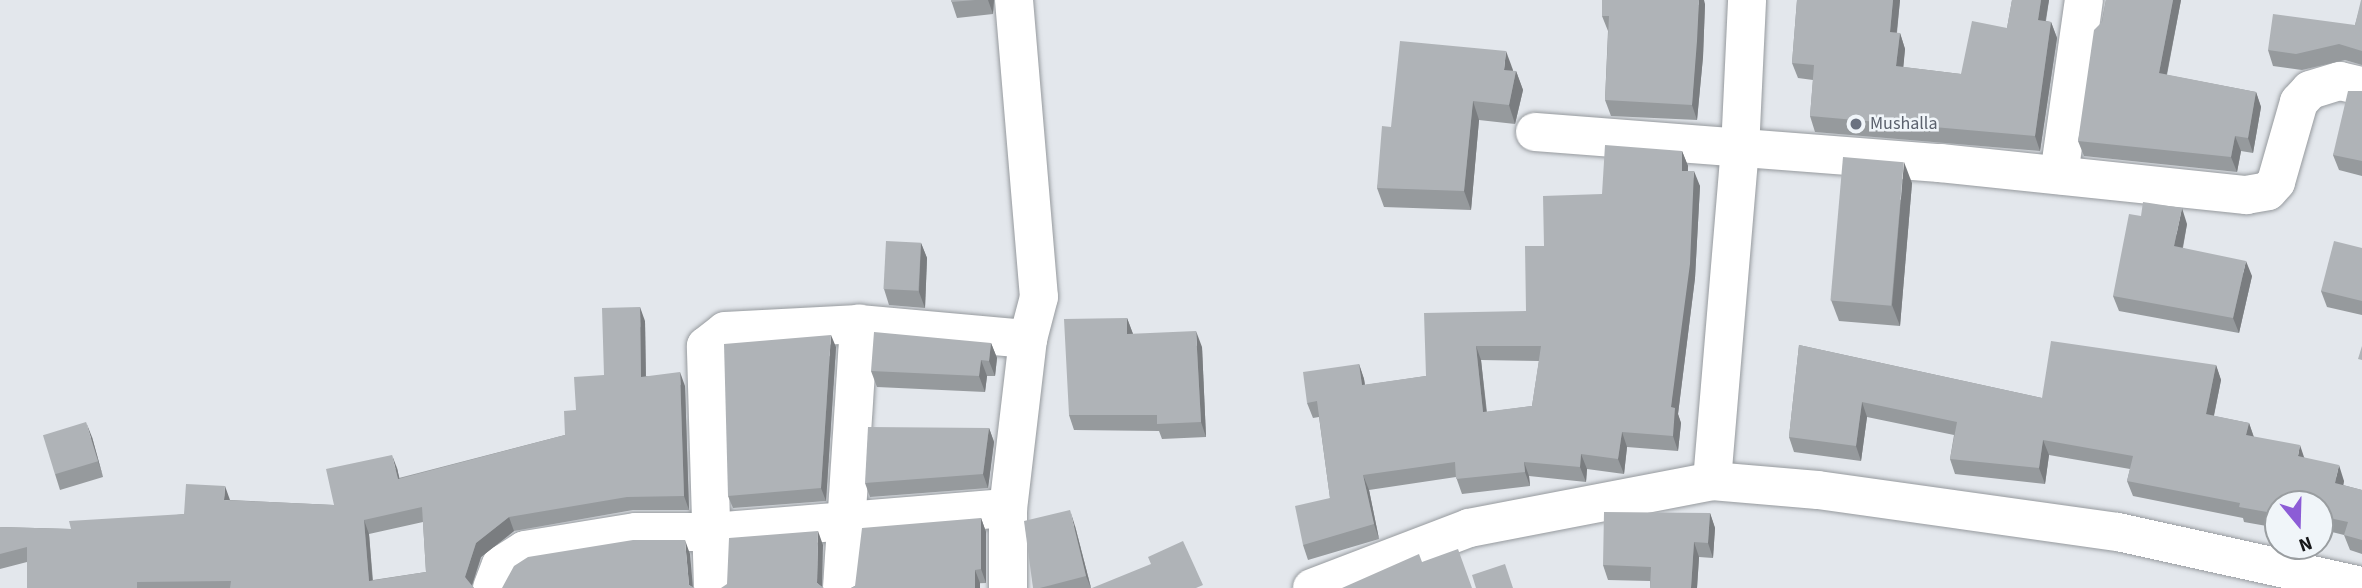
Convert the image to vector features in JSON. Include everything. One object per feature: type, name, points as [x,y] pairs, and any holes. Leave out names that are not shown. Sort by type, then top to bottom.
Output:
[{"type":"street","points":[[1008,588],[1008,508],[1028,339],[1040,297],[1014,0]]},
{"type":"street","points":[[1712,481],[1740,150],[1747,0]]},
{"type":"street","points":[[2059,175],[2084,0]]},
{"type":"street","points":[[1535,132],[2059,175],[2246,195],[2268,191],[2279,175],[2300,102],[2310,90],[2340,82],[2362,86]]},
{"type":"street","points":[[713,588],[713,532],[704,355],[710,338],[725,331],[859,324],[1028,339]]},
{"type":"street","points":[[842,588],[844,518],[859,324]]},
{"type":"street","points":[[1312,588],[1469,528],[1712,481],[1818,491],[2118,532],[2362,586]]},
{"type":"street","points":[[492,588],[502,565],[525,550],[636,532],[713,532],[844,518],[1008,508]]},
{"type":"building","points":[[1602,0],[1699,0],[1692,105],[1605,100],[1609,16],[1602,16]]},
{"type":"building","points":[[1797,0],[1893,0],[1890,32],[1900,33],[1896,66],[1961,74],[1972,21],[2007,28],[2012,0],[2041,0],[2038,20],[2051,22],[2035,136],[1810,116],[1814,65],[1792,63]]},
{"type":"building","points":[[2106,0],[2173,0],[2159,73],[2256,92],[2248,138],[2235,136],[2231,157],[2078,141],[2094,30],[2102,22]]},
{"type":"building","points":[[2361,0],[2362,51],[2339,44],[2296,54],[2268,50],[2273,14],[2355,25]]},
{"type":"building","points":[[1400,41],[1506,51],[1504,70],[1516,71],[1509,105],[1473,101],[1464,191],[1377,188],[1382,126],[1391,127]]},
{"type":"building","points":[[2348,91],[2362,91],[2362,161],[2333,155]]},
{"type":"building","points":[[1605,145],[1682,151],[1682,171],[1694,171],[1690,264],[1671,407],[1675,408],[1673,436],[1622,432],[1618,459],[1581,454],[1580,467],[1524,462],[1525,472],[1456,479],[1455,462],[1363,475],[1374,524],[1303,545],[1295,506],[1330,498],[1317,401],[1307,403],[1303,372],[1359,364],[1362,385],[1426,376],[1424,313],[1526,311],[1525,246],[1544,246],[1543,196],[1602,194]],"holes":[[[1476,346],[1541,346],[1532,406],[1483,412]]]},
{"type":"building","points":[[1843,157],[1904,162],[1891,306],[1830,300]]},
{"type":"building","points":[[2143,202],[2182,208],[2174,246],[2246,261],[2233,318],[2113,296],[2129,214],[2141,216]]},
{"type":"building","points":[[886,241],[921,243],[918,291],[883,289]]},
{"type":"building","points":[[2334,241],[2362,248],[2362,301],[2321,291]]},
{"type":"building","points":[[640,307],[641,377],[680,372],[684,496],[627,497],[509,517],[476,543],[465,577],[474,588],[230,588],[231,581],[137,582],[137,588],[27,588],[27,547],[0,554],[0,527],[71,529],[69,521],[184,514],[186,484],[225,486],[224,500],[334,505],[326,469],[392,455],[398,479],[565,435],[564,411],[576,410],[574,377],[604,375],[602,308]],"holes":[[[422,507],[426,572],[369,581],[364,520]]]},
{"type":"building","points":[[1127,318],[1127,334],[1196,331],[1201,422],[1157,424],[1157,415],[1069,415],[1064,319]]},
{"type":"building","points":[[874,332],[991,343],[989,361],[981,360],[979,376],[871,371]]},
{"type":"building","points":[[831,335],[821,488],[728,496],[724,344]]},
{"type":"building","points":[[2051,341],[2216,365],[2206,414],[2249,423],[2246,435],[2300,445],[2298,456],[2339,465],[2335,483],[2362,490],[2362,540],[2344,535],[2348,522],[2334,519],[2334,490],[2264,490],[2264,511],[2239,507],[2240,503],[2127,481],[2133,456],[2043,440],[2039,468],[1950,459],[1957,422],[1862,402],[1856,446],[1789,437],[1799,345],[2042,398]]},
{"type":"building","points":[[86,422],[98,461],[55,474],[43,435]]},
{"type":"building","points":[[868,427],[989,428],[983,474],[865,483]]},
{"type":"building","points":[[1070,510],[1086,576],[1033,588],[1024,521]]},
{"type":"building","points":[[1604,512],[1710,513],[1708,543],[1694,542],[1691,588],[1650,588],[1651,567],[1603,565]]},
{"type":"building","points":[[981,518],[981,569],[975,570],[975,588],[851,588],[855,586],[862,528]]},
{"type":"building","points":[[818,531],[817,583],[824,588],[721,588],[727,584],[729,538]]},
{"type":"building","points":[[633,540],[685,540],[689,585],[695,588],[502,588],[514,566],[528,557]]},
{"type":"building","points":[[1183,541],[1203,585],[1196,588],[1092,588],[1151,564],[1148,557]]},
{"type":"building","points":[[1458,549],[1472,588],[1342,588],[1419,554],[1422,562]]},
{"type":"building","points":[[1505,564],[1513,588],[1476,588],[1472,575]]},
{"type":"place","name":"Mushalla","points":[[1856,124]]}]
